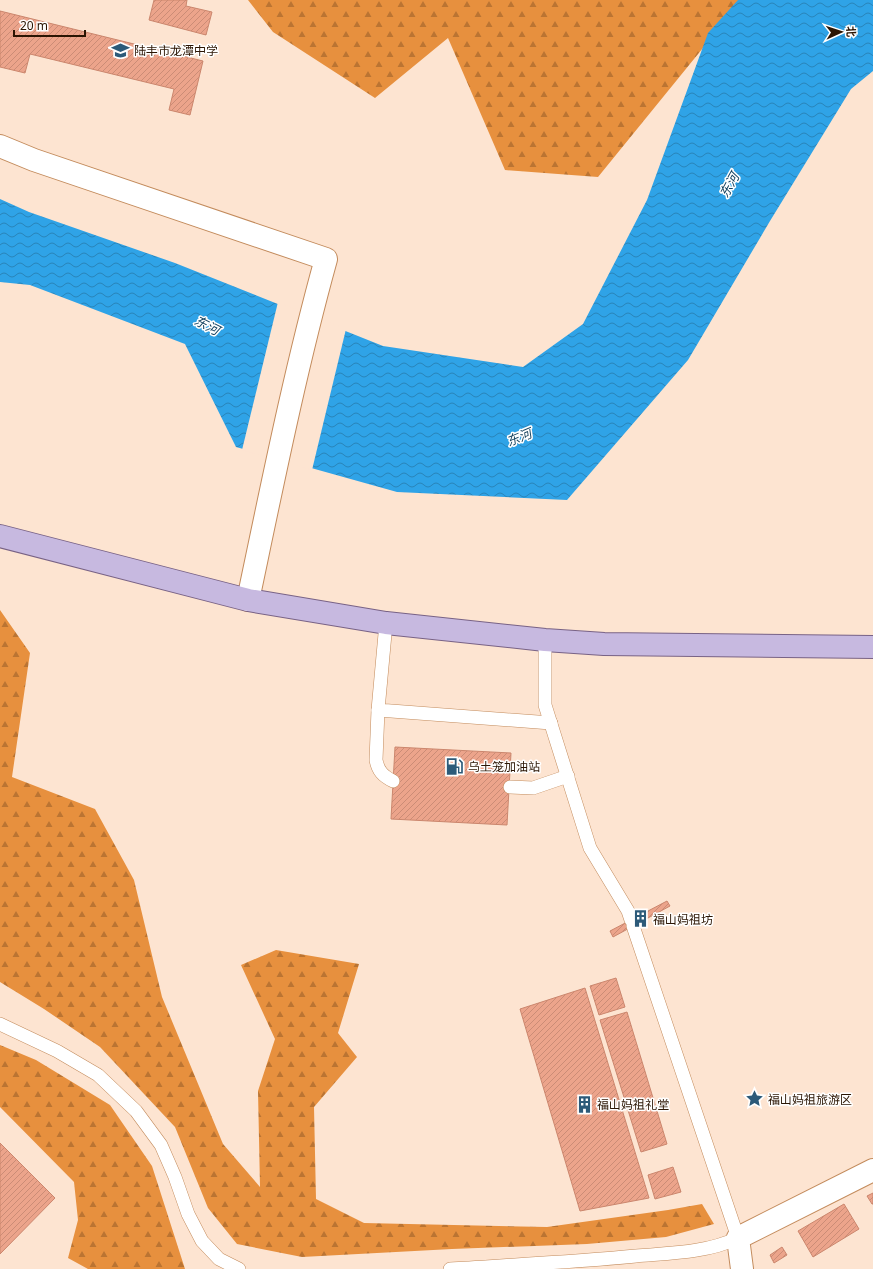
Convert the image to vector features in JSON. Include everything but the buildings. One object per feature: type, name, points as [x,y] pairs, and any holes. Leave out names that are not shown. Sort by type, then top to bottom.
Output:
[{"type":"main road","points":[[0,536],[248,600],[386,623],[545,640],[604,644],[873,647]]},
{"type":"street","points":[[0,146],[34,160],[326,259],[272,481],[248,600]]},
{"type":"street","points":[[742,1269],[738,1238],[873,1170]]},
{"type":"lane","points":[[386,623],[378,710],[376,760],[377,767],[380,772],[393,781]]},
{"type":"lane","points":[[450,1269],[598,1260],[677,1252],[708,1248],[738,1238],[628,911],[590,848],[545,705],[545,640]]},
{"type":"lane","points":[[378,710],[551,723]]},
{"type":"lane","points":[[510,787],[534,788],[568,776]]},
{"type":"lane","points":[[0,1024],[8,1026],[57,1051],[98,1075],[136,1111],[161,1145],[175,1177],[188,1214],[202,1241],[219,1259],[239,1269]]},
{"type":"green space","points":[[248,0],[742,0],[598,177],[505,170],[448,38],[375,98],[273,32]]},
{"type":"green space","points":[[0,610],[30,653],[12,777],[95,809],[134,880],[162,997],[223,1144],[260,1187],[258,1091],[275,1039],[241,965],[276,950],[359,964],[338,1033],[357,1057],[314,1107],[316,1199],[364,1223],[547,1227],[702,1204],[714,1224],[666,1237],[587,1244],[302,1257],[237,1244],[208,1208],[175,1127],[100,1047],[44,1009],[0,982]]},
{"type":"green space","points":[[0,1045],[36,1060],[110,1105],[152,1166],[185,1269],[88,1269],[68,1258],[78,1220],[74,1182],[0,1107]]},
{"type":"water","name":"东河","points":[[738,0],[873,0],[873,71],[851,89],[770,221],[688,360],[567,500],[397,492],[236,447],[185,344],[30,285],[0,282],[0,199],[29,212],[175,263],[383,346],[523,367],[583,324],[647,200],[708,33]]},
{"type":"pier","points":[[278,302],[346,329],[312,470],[242,450]]},
{"type":"place","name":"陆丰市龙潭中学","points":[[121,50]]},
{"type":"place","name":"乌土笼加油站","points":[[455,766]]},
{"type":"place","name":"福山妈祖坊","points":[[640,919]]},
{"type":"place","name":"福山妈祖旅游区","points":[[755,1099]]},
{"type":"place","name":"福山妈祖礼堂","points":[[584,1104]]}]
